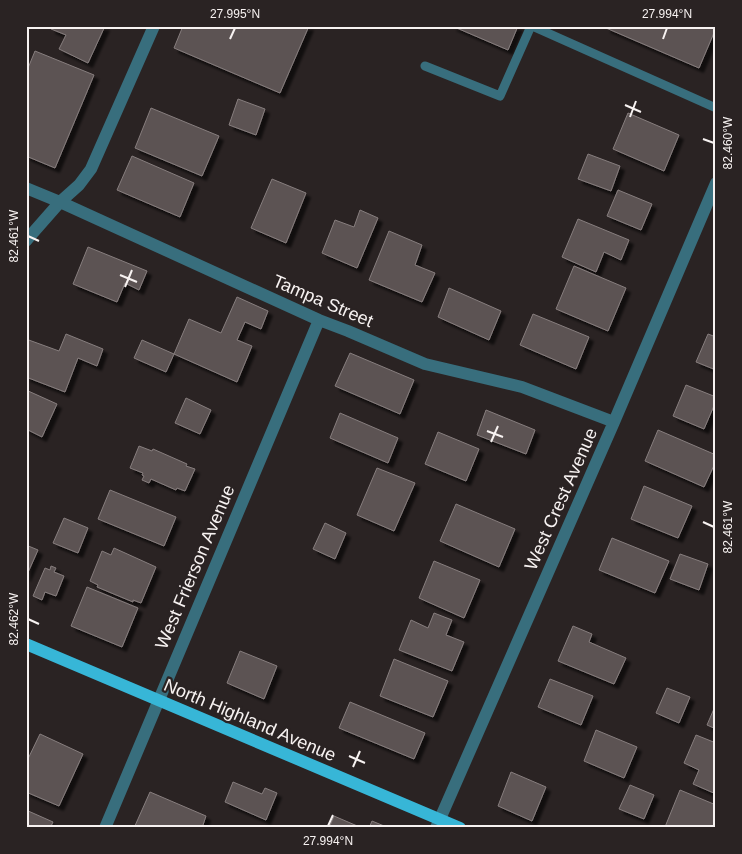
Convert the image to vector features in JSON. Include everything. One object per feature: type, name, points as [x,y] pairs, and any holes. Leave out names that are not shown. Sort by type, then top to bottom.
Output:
[{"type":"main road","name":"North Highland Avenue","points":[[26,644],[438,823],[460,828]]},
{"type":"street","points":[[26,241],[60,202],[79,185],[91,169],[154,26]]},
{"type":"street","name":"West Crest Avenue","points":[[438,823],[614,422],[716,183]]},
{"type":"street","name":"Tampa Street","points":[[26,188],[319,320],[425,364],[522,387],[614,422]]},
{"type":"street","name":"West Frierson Avenue","points":[[105,828],[319,320]]},
{"type":"lane","points":[[425,66],[500,96],[532,26],[716,108]]},
{"type":"building","points":[[52,26],[105,26],[88,63],[59,49],[66,35],[51,29]]},
{"type":"building","points":[[183,26],[309,26],[280,93],[174,48]]},
{"type":"building","points":[[452,26],[518,26],[508,50]]},
{"type":"building","points":[[607,26],[716,26],[716,28],[699,68],[606,28]]},
{"type":"building","points":[[35,51],[94,75],[55,168],[26,156],[26,73]]},
{"type":"building","points":[[238,99],[265,109],[256,135],[229,125]]},
{"type":"building","points":[[151,108],[219,136],[202,176],[135,148]]},
{"type":"building","points":[[628,113],[679,135],[664,171],[613,149]]},
{"type":"building","points":[[588,154],[620,166],[611,191],[578,179]]},
{"type":"building","points":[[132,156],[194,183],[180,217],[117,190]]},
{"type":"building","points":[[272,179],[306,193],[286,243],[251,228]]},
{"type":"building","points":[[618,190],[652,204],[641,230],[607,216]]},
{"type":"building","points":[[360,210],[378,218],[357,268],[322,253],[335,220],[354,227]]},
{"type":"building","points":[[578,219],[629,240],[621,260],[604,252],[596,272],[562,257]]},
{"type":"building","points":[[389,231],[422,245],[415,265],[435,273],[422,302],[369,280]]},
{"type":"building","points":[[88,247],[147,271],[139,290],[125,283],[117,302],[73,284]]},
{"type":"building","points":[[574,266],[626,288],[608,331],[556,309]]},
{"type":"building","points":[[449,288],[501,311],[489,340],[438,317]]},
{"type":"building","points":[[237,297],[268,311],[261,329],[245,322],[237,340],[252,346],[237,382],[174,354],[189,319],[221,333]]},
{"type":"building","points":[[533,314],[589,337],[576,369],[520,345]]},
{"type":"building","points":[[66,334],[103,349],[97,366],[78,358],[65,392],[26,377],[26,339],[59,351]]},
{"type":"building","points":[[708,334],[716,337],[716,370],[696,362]]},
{"type":"building","points":[[142,340],[174,354],[166,372],[134,358]]},
{"type":"building","points":[[350,353],[414,380],[400,414],[335,386]]},
{"type":"building","points":[[686,385],[716,397],[704,429],[673,416]]},
{"type":"building","points":[[26,390],[57,404],[42,437],[26,429]]},
{"type":"building","points":[[186,398],[211,410],[200,434],[175,423]]},
{"type":"building","points":[[486,410],[535,430],[526,454],[477,435]]},
{"type":"building","points":[[340,413],[398,438],[388,463],[330,438]]},
{"type":"building","points":[[658,430],[716,455],[716,461],[704,487],[645,461]]},
{"type":"building","points":[[438,432],[479,449],[466,481],[425,464]]},
{"type":"building","points":[[139,446],[152,451],[153,449],[195,469],[185,491],[177,488],[176,490],[151,479],[149,483],[142,480],[143,473],[130,468]]},
{"type":"building","points":[[377,468],[415,483],[394,531],[357,515]]},
{"type":"building","points":[[644,486],[692,506],[678,538],[631,519]]},
{"type":"building","points":[[110,490],[176,517],[164,546],[98,519]]},
{"type":"building","points":[[456,504],[515,529],[499,567],[440,541]]},
{"type":"building","points":[[64,518],[88,528],[78,553],[53,543]]},
{"type":"building","points":[[325,523],[346,533],[335,559],[313,549]]},
{"type":"building","points":[[612,538],[669,561],[655,593],[599,570]]},
{"type":"building","points":[[26,545],[38,550],[26,577]]},
{"type":"building","points":[[114,548],[156,567],[141,603],[133,600],[133,602],[97,587],[98,585],[90,581],[102,551],[111,555]]},
{"type":"building","points":[[680,554],[708,564],[699,590],[670,579]]},
{"type":"building","points":[[434,561],[480,580],[464,618],[419,598]]},
{"type":"building","points":[[51,566],[56,568],[54,572],[64,576],[56,596],[45,592],[42,600],[33,596],[45,568],[50,570]]},
{"type":"building","points":[[87,587],[138,608],[122,647],[71,626]]},
{"type":"building","points":[[434,613],[452,620],[446,635],[464,642],[452,671],[399,650],[411,620],[428,628]]},
{"type":"building","points":[[573,626],[592,634],[589,642],[626,658],[614,684],[558,661]]},
{"type":"building","points":[[240,651],[277,666],[264,699],[227,683]]},
{"type":"building","points":[[394,659],[448,681],[433,717],[380,696]]},
{"type":"building","points":[[550,679],[593,696],[581,725],[538,707]]},
{"type":"building","points":[[667,688],[690,697],[679,723],[656,713]]},
{"type":"building","points":[[350,702],[425,733],[414,759],[339,728]]},
{"type":"building","points":[[716,704],[716,729],[707,725]]},
{"type":"building","points":[[596,730],[637,747],[624,778],[584,761]]},
{"type":"building","points":[[40,734],[83,754],[59,806],[26,792],[26,763]]},
{"type":"building","points":[[696,735],[716,743],[716,794],[693,784],[699,770],[684,763]]},
{"type":"building","points":[[511,772],[546,787],[532,821],[498,806]]},
{"type":"building","points":[[233,782],[262,794],[265,788],[277,793],[266,820],[225,802]]},
{"type":"building","points":[[630,785],[654,795],[644,819],[619,809]]},
{"type":"building","points":[[680,790],[716,805],[716,828],[665,827]]},
{"type":"building","points":[[150,792],[206,816],[202,828],[134,828]]},
{"type":"building","points":[[26,810],[53,822],[50,828],[26,828]]},
{"type":"building","points":[[334,816],[362,828],[329,828]]},
{"type":"building","points":[[372,821],[389,828],[369,828]]}]
